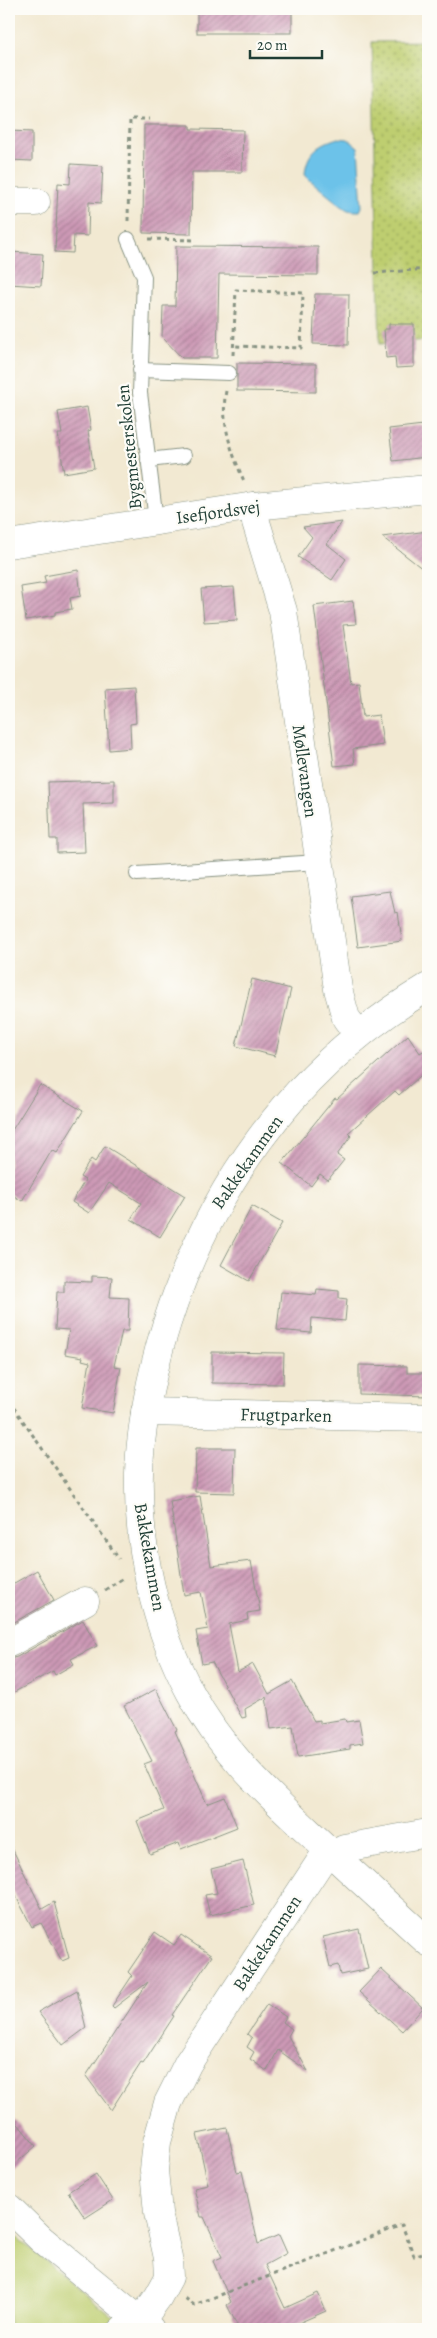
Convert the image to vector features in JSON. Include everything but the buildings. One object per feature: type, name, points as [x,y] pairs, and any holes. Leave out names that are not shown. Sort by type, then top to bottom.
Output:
[{"type":"street","points":[[9,202],[36,202]]},
{"type":"street","name":"Isefjordsvej","points":[[9,544],[254,506],[428,489]]},
{"type":"street","name":"Møllevangen","points":[[254,506],[256,522],[283,611],[318,862],[340,1002],[346,1018],[358,1034]]},
{"type":"street","name":"Bakkekammen","points":[[167,2284],[168,2264],[158,2213],[154,2170],[157,2142],[168,2103],[188,2063],[332,1854],[240,1765],[211,1727],[190,1692],[177,1665],[157,1609],[150,1580],[139,1499],[139,1471],[145,1412],[169,1316],[183,1275],[209,1218],[238,1169],[266,1131],[304,1086],[358,1034],[428,987]]},
{"type":"street","name":"Frugtparken","points":[[145,1412],[428,1418]]},
{"type":"street","points":[[9,1642],[85,1601]]},
{"type":"street","points":[[428,1832],[344,1848],[332,1854],[428,1942]]},
{"type":"street","points":[[9,2208],[134,2323],[167,2284]]},
{"type":"lane","name":"Bygmesterskolen","points":[[128,239],[144,277],[140,393],[156,520]]},
{"type":"lane","name":"Bygmesterskolen","points":[[140,370],[229,373]]},
{"type":"lane","points":[[148,460],[184,456]]},
{"type":"lane","points":[[137,874],[318,862]]},
{"type":"path","points":[[149,119],[130,119],[128,239],[196,240]]},
{"type":"path","points":[[375,273],[428,269]]},
{"type":"path","points":[[234,346],[301,348],[303,292],[236,290],[234,346],[224,398],[232,454],[254,506]]},
{"type":"path","points":[[9,1401],[128,1572],[150,1580]]},
{"type":"path","points":[[167,2284],[194,2305],[402,2225],[414,2256],[428,2251]]},
{"type":"green space","points":[[428,41],[428,340],[380,344],[372,42]]},
{"type":"green space","points":[[9,2231],[128,2329],[9,2329]]},
{"type":"water","points":[[338,138],[348,139],[358,147],[362,207],[360,211],[348,210],[305,175],[308,161],[314,150]]}]
